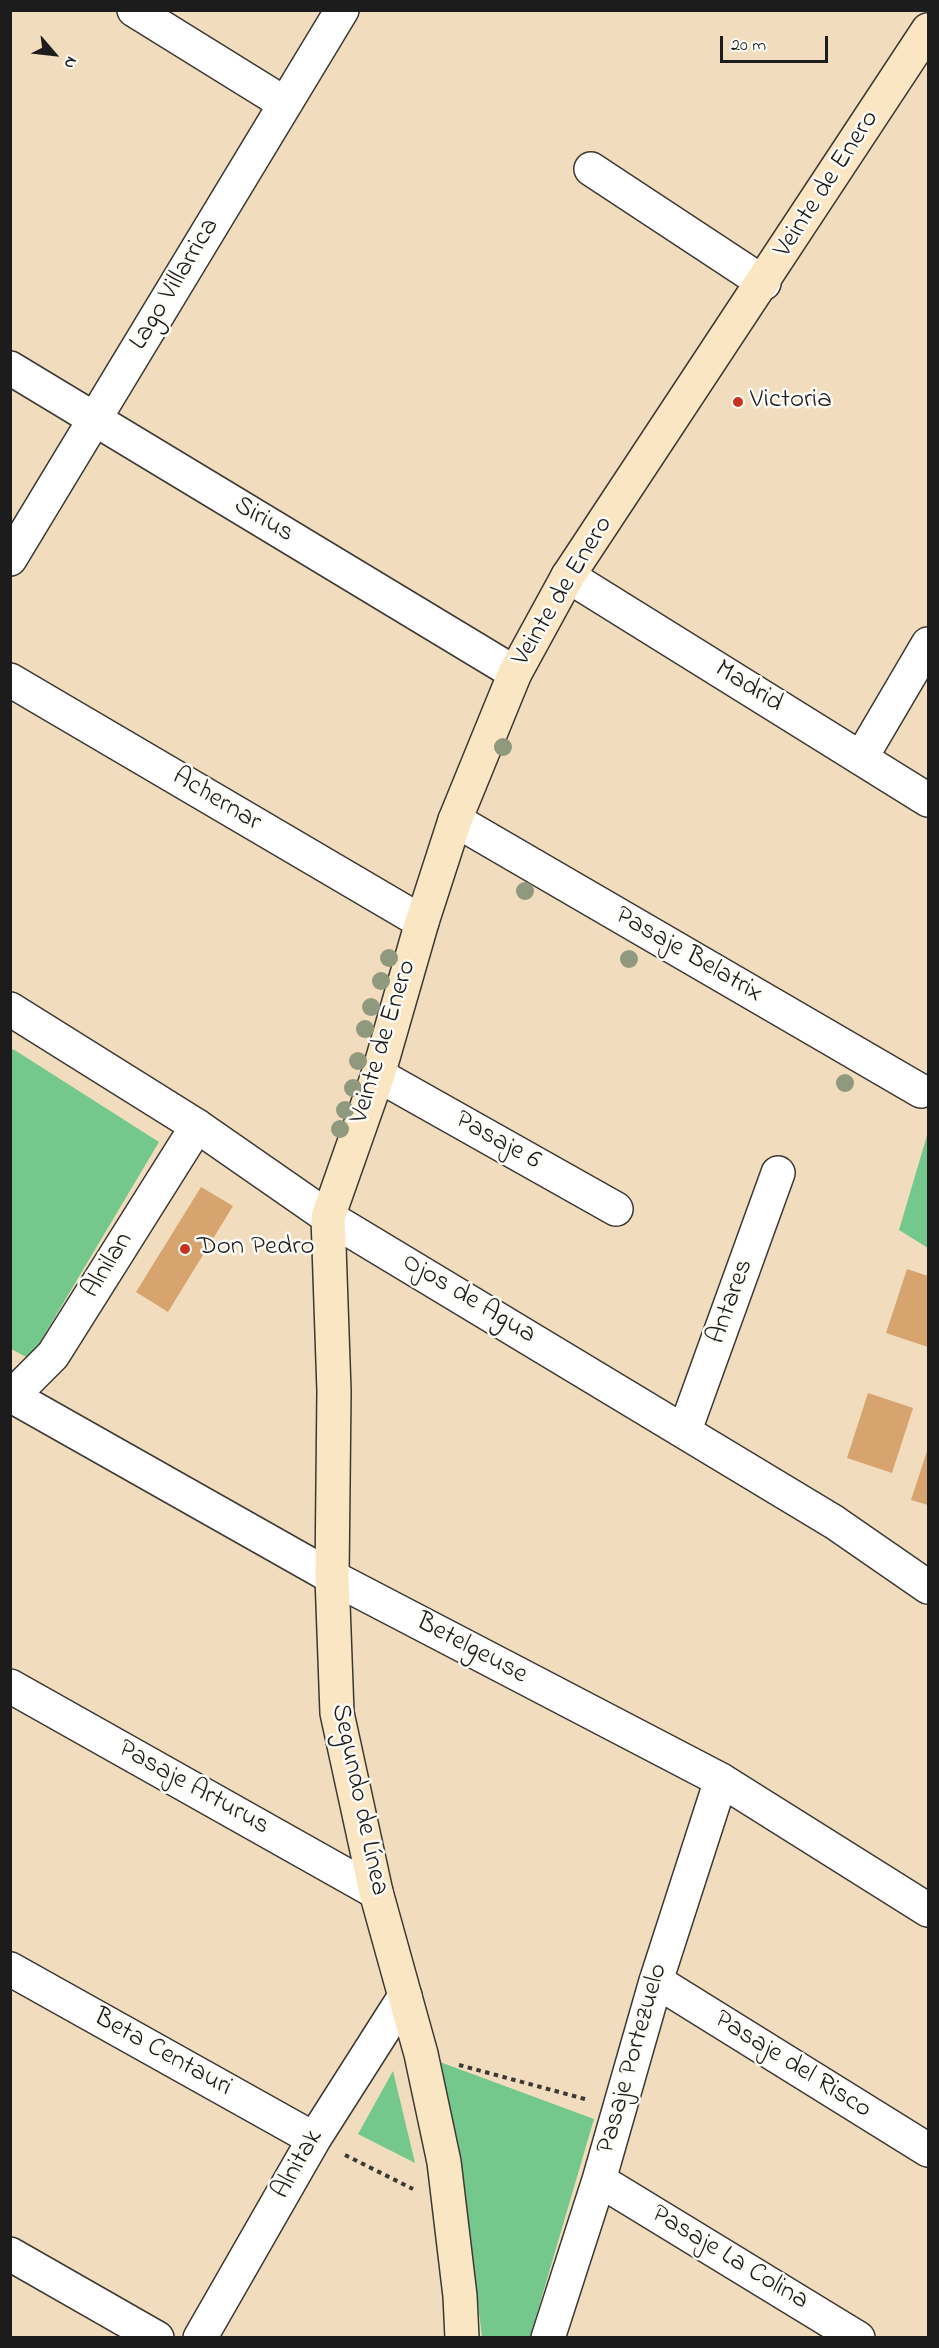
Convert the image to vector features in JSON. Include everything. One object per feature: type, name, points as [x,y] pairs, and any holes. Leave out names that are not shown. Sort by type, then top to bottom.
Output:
[{"type":"main road","name":"Veinte de Enero","points":[[328,1217],[378,1075],[422,922],[455,820],[515,673],[568,576],[764,283],[928,30]]},
{"type":"main road","name":"Segundo de Línea","points":[[328,1217],[334,1391],[332,1577],[337,1713],[376,1892],[421,2055],[451,2208],[462,2337]]},
{"type":"street","points":[[134,10],[284,103]]},
{"type":"street","name":"Lago Villarrica","points":[[10,559],[342,10]]},
{"type":"street","points":[[591,169],[764,283]]},
{"type":"street","name":"Sirius","points":[[10,369],[515,673]]},
{"type":"street","name":"Madrid","points":[[568,576],[928,800]]},
{"type":"street","points":[[861,758],[928,644]]},
{"type":"street","name":"Achernar","points":[[10,680],[422,922]]},
{"type":"street","name":"Pasaje Belatrix","points":[[455,820],[921,1091]]},
{"type":"street","name":"Ojos de Agua","points":[[10,1009],[197,1126],[328,1217],[685,1430],[834,1522],[928,1587]]},
{"type":"street","name":"Pasaje 6","points":[[378,1075],[616,1209]]},
{"type":"street","name":"Alnilan","points":[[11,1397],[53,1355],[197,1126]]},
{"type":"street","name":"Antares","points":[[685,1430],[778,1173]]},
{"type":"street","name":"Betelgeuse","points":[[11,1397],[332,1577],[721,1780],[928,1910]]},
{"type":"street","name":"Pasaje Arturus","points":[[10,1686],[376,1892]]},
{"type":"street","name":"Pasaje Portezuelo","points":[[548,2337],[599,2180],[656,1981],[721,1780]]},
{"type":"street","name":"Beta Centauri","points":[[10,1969],[314,2139]]},
{"type":"street","name":"Pasaje del Risco","points":[[656,1981],[928,2150]]},
{"type":"street","name":"Alnitak","points":[[200,2337],[314,2139],[405,1996]]},
{"type":"street","name":"Pasaje La Colina","points":[[599,2180],[858,2337]]},
{"type":"street","points":[[10,2254],[157,2337]]},
{"type":"path","points":[[421,2055],[619,2108]]},
{"type":"path","points":[[314,2139],[451,2208]]},
{"type":"green space","points":[[13,1049],[159,1142],[30,1359],[11,1349],[10,1053]]},
{"type":"green space","points":[[928,1132],[928,1248],[899,1230]]},
{"type":"green space","points":[[440,2062],[594,2119],[530,2337],[482,2337],[470,2236]]},
{"type":"green space","points":[[393,2071],[415,2163],[358,2134]]},
{"type":"building","name":"Don Pedro","points":[[201,1187],[233,1206],[168,1312],[136,1292]]},
{"type":"building","points":[[907,1269],[928,1276],[928,1347],[886,1333]]},
{"type":"building","points":[[868,1393],[913,1408],[892,1473],[847,1458]]},
{"type":"building","points":[[928,1448],[928,1505],[911,1500]]},
{"type":"place","name":"Victoria","points":[[738,402]]},
{"type":"place","name":"Don Pedro","points":[[185,1249]]}]
